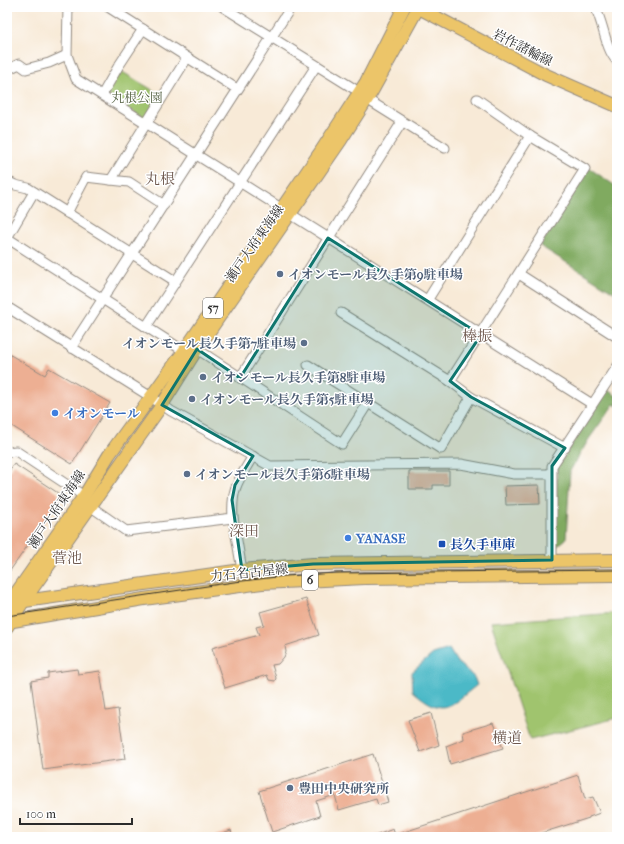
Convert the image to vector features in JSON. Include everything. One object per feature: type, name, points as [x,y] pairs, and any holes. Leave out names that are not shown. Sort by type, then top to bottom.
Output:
[{"type":"main road","name":"瀬戸大府東海線","points":[[8,604],[162,405],[286,211],[366,82],[404,7]]},
{"type":"main road","name":"瀬戸大府東海線","points":[[8,624],[87,501],[109,455],[371,93],[417,7]]},
{"type":"main road","name":"岩作諸輪線","points":[[417,7],[546,75],[617,106]]},
{"type":"main road","name":"力石名古屋線","points":[[8,604],[242,570],[335,563],[617,560]]},
{"type":"main road","name":"力石名古屋線","points":[[8,624],[144,599],[270,583],[365,578],[617,575]]},
{"type":"street","points":[[68,7],[67,55],[76,78],[592,404]]},
{"type":"street","points":[[108,7],[237,89]]},
{"type":"street","points":[[223,7],[353,88]]},
{"type":"street","points":[[71,348],[291,7]]},
{"type":"street","points":[[595,7],[602,21],[608,47],[617,61]]},
{"type":"street","points":[[102,95],[143,29]]},
{"type":"street","points":[[7,70],[19,64],[26,69],[49,63],[67,55]]},
{"type":"street","points":[[111,180],[146,122],[188,58]]},
{"type":"street","points":[[146,327],[239,182],[316,66]]},
{"type":"street","points":[[450,381],[481,335],[585,169],[530,136],[477,99]]},
{"type":"street","points":[[373,103],[445,148]]},
{"type":"street","points":[[240,378],[402,122]]},
{"type":"street","points":[[428,299],[530,136]]},
{"type":"street","points":[[67,212],[86,177],[129,182],[164,205]]},
{"type":"street","points":[[7,181],[34,192],[175,281]]},
{"type":"street","points":[[34,192],[7,238],[184,351]]},
{"type":"street","points":[[519,274],[617,337]]},
{"type":"street","points":[[7,307],[152,397],[162,405],[270,466],[461,464],[514,474],[551,474]]},
{"type":"street","points":[[341,313],[450,381],[470,397],[565,448]]},
{"type":"street","points":[[198,349],[342,444],[368,403]]},
{"type":"street","points":[[308,365],[441,449],[470,397]]},
{"type":"street","points":[[552,560],[552,466],[617,367]]},
{"type":"street","points":[[7,452],[16,451],[87,501],[126,531],[234,518]]},
{"type":"street","points":[[242,570],[232,500],[235,485],[253,456]]},
{"type":"highlighted area","points":[[328,238],[481,335],[450,381],[471,397],[565,448],[552,466],[552,560],[313,564],[242,570],[232,500],[235,485],[253,456],[162,405],[197,349],[240,378]]},
{"type":"green space","name":"丸根公園","points":[[119,70],[161,95],[145,119],[104,93]]},
{"type":"green space","points":[[589,168],[617,187],[617,294],[540,246]]},
{"type":"green space","points":[[607,390],[617,396],[617,406],[614,404],[589,439],[570,471],[566,539],[556,547],[557,467]]},
{"type":"green space","points":[[617,613],[617,718],[530,740],[491,622]]},
{"type":"water","points":[[449,649],[457,662],[474,677],[477,685],[453,704],[439,707],[432,705],[413,691],[412,672],[433,654]]},
{"type":"building","name":"イオンモール","points":[[7,353],[45,375],[49,368],[110,403],[72,464],[7,423]]},
{"type":"building","points":[[14,464],[58,493],[59,501],[7,575],[7,474]]},
{"type":"building","points":[[409,471],[449,471],[449,485],[433,485],[433,489],[409,489]]},
{"type":"building","points":[[539,485],[540,504],[506,505],[505,486]]},
{"type":"building","points":[[306,599],[319,635],[285,646],[286,652],[284,657],[278,664],[272,665],[276,678],[275,681],[269,680],[267,675],[225,688],[212,648],[259,635],[256,627],[264,625],[260,612]]},
{"type":"building","points":[[77,669],[78,674],[100,671],[106,711],[118,709],[125,759],[43,770],[31,681],[48,678],[48,673]]},
{"type":"building","points":[[431,713],[439,745],[420,752],[408,720]]},
{"type":"building","points":[[493,723],[503,748],[450,764],[446,746],[464,739],[463,732]]},
{"type":"building","points":[[373,754],[388,802],[378,805],[376,799],[339,810],[335,795],[316,801],[320,816],[272,832],[259,791]]},
{"type":"building","points":[[578,775],[585,799],[593,797],[600,813],[589,818],[529,837],[372,837],[393,829],[395,835]]},
{"type":"building","points":[[231,830],[233,837],[215,837],[215,836]]},
{"type":"tram line","points":[[7,616],[234,582],[285,576],[336,573],[617,570]]},
{"type":"place","name":"イオンモール長久手第9駐車場","points":[[280,274]]},
{"type":"place","name":"イオンモール長久手第7駐車場","points":[[304,343]]},
{"type":"place","name":"イオンモール長久手第8駐車場","points":[[203,377]]},
{"type":"place","name":"イオンモール長久手第5駐車場","points":[[192,399]]},
{"type":"place","name":"イオンモール","points":[[55,413]]},
{"type":"place","name":"イオンモール長久手第6駐車場","points":[[187,474]]},
{"type":"place","name":"YANASE","points":[[348,538]]},
{"type":"place","name":"長久手車庫","points":[[442,544]]},
{"type":"place","name":"豊田中央研究所","points":[[290,788]]},
{"type":"district","name":"丸根","points":[[160,179]]},
{"type":"district","name":"棒振","points":[[477,336]]},
{"type":"district","name":"深田","points":[[244,531]]},
{"type":"district","name":"菅池","points":[[67,558]]},
{"type":"district","name":"横道","points":[[507,738]]}]
